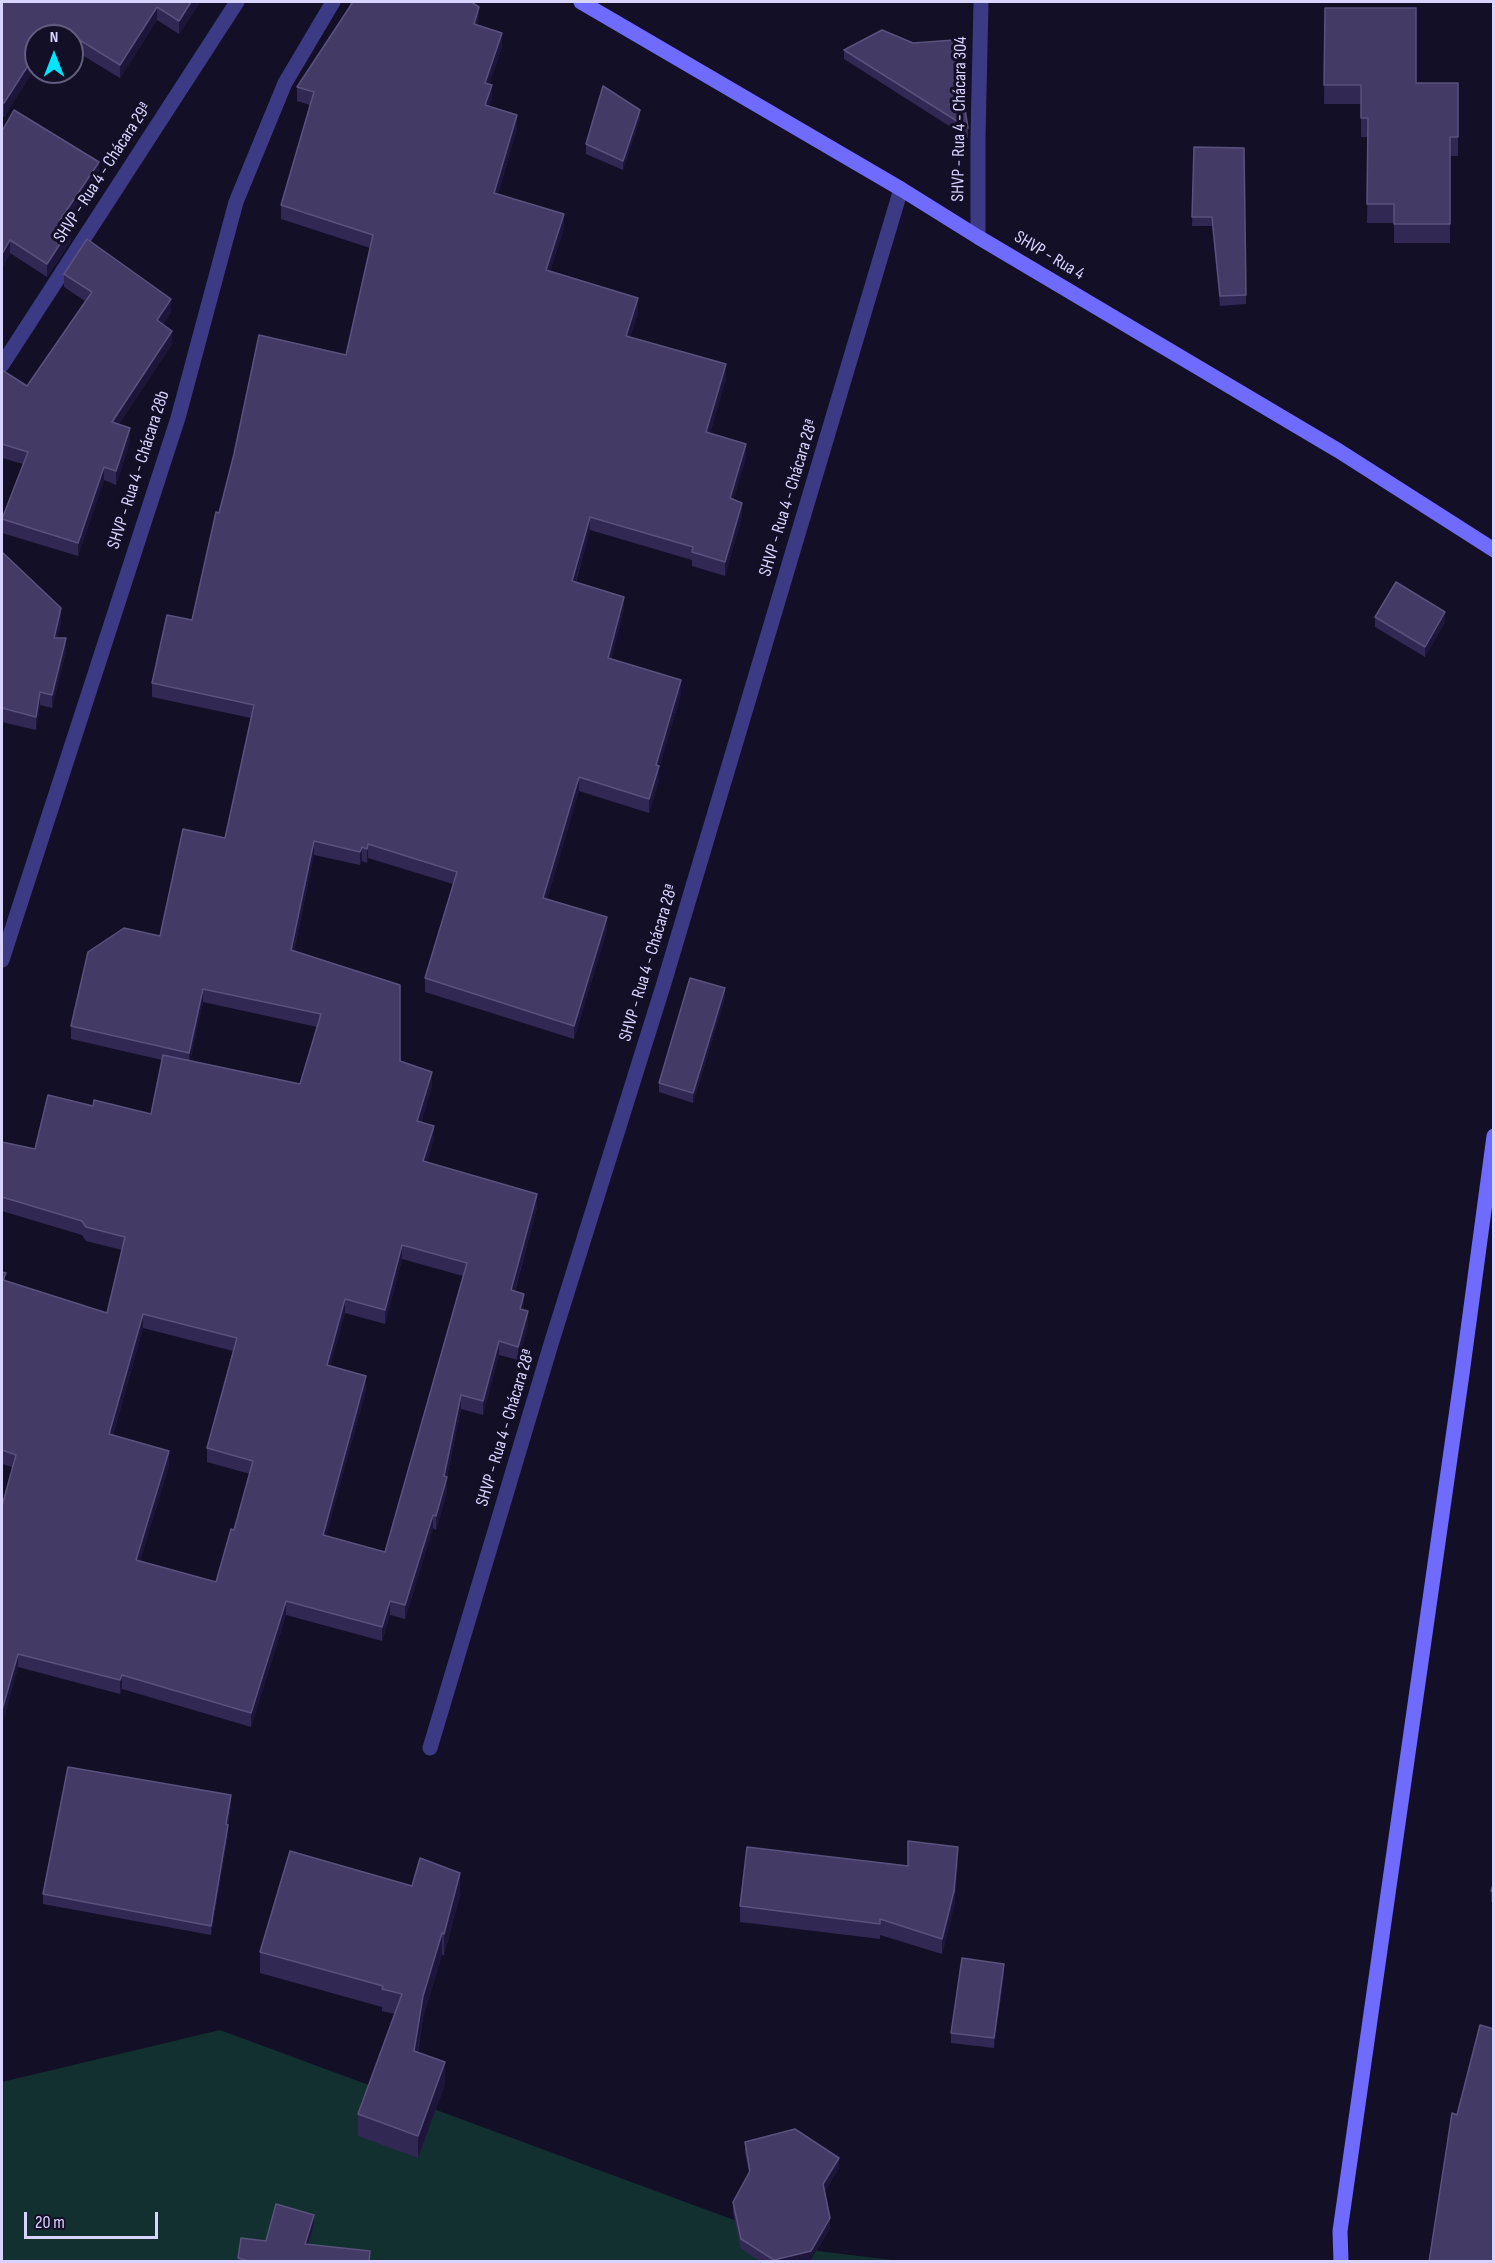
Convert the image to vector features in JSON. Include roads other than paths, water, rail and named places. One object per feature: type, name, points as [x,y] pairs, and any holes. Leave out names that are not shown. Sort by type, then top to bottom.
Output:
[{"type":"street","name":"SHVP - Rua 4 - Chácara 29ª","points":[[2,365],[237,2]]},
{"type":"street","name":"SHVP - Rua 4 - Chácara 28b","points":[[2,960],[178,418],[236,202],[285,83],[333,2]]},
{"type":"street","name":"SHVP - Rua 4","points":[[581,2],[902,189],[978,237],[1339,451],[1494,550]]},
{"type":"street","name":"SHVP - Rua 4 - Chácara 304","points":[[978,237],[981,2]]},
{"type":"street","name":"SHVP - Rua 4 - Chácara 28ª","points":[[430,1748],[551,1344],[668,972],[902,189]]},
{"type":"street","points":[[1341,2262],[1340,2231],[1494,1136]]}]
